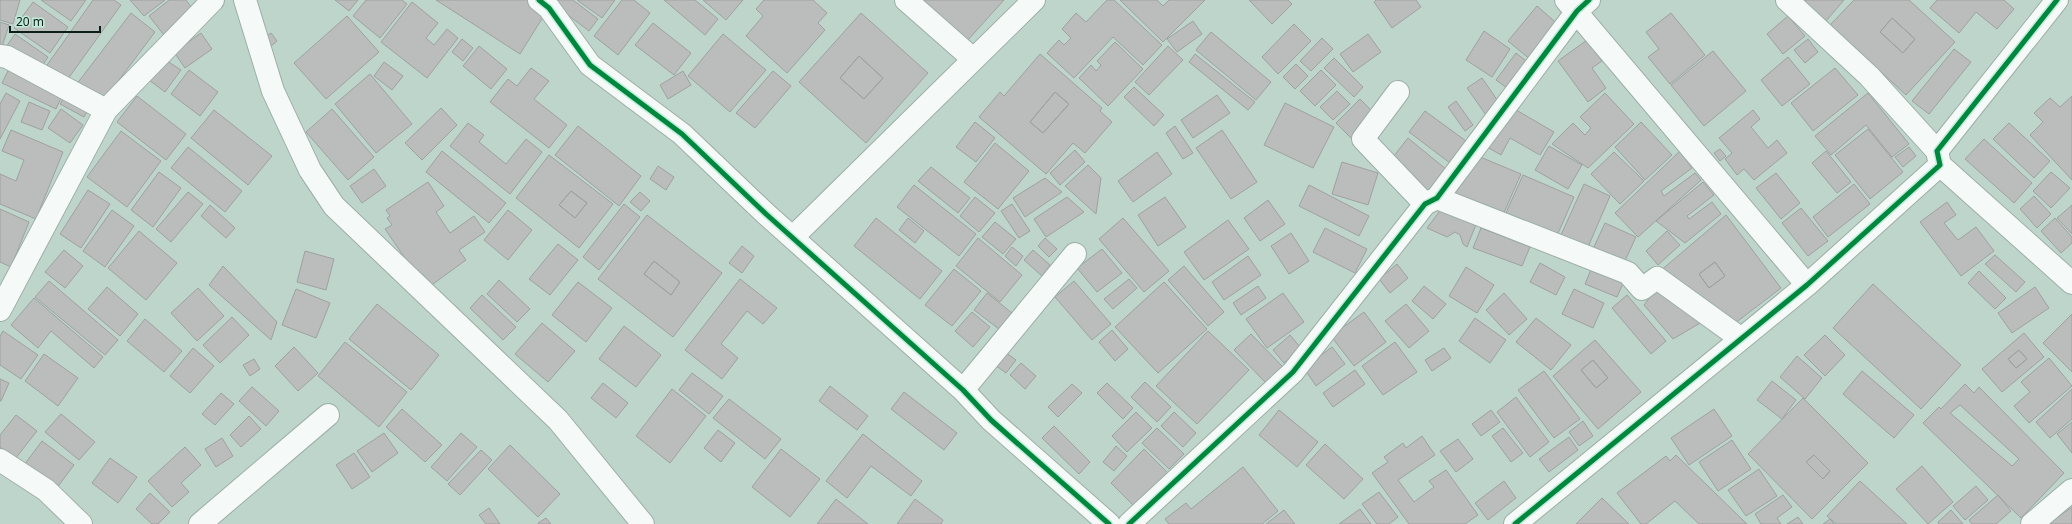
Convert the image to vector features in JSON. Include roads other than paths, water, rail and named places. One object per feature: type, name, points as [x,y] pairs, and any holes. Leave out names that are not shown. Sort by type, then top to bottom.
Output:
[{"type":"street","points":[[0,310],[106,110],[213,0]]},
{"type":"street","points":[[245,0],[273,91],[310,170],[334,206],[558,420],[643,524]]},
{"type":"street","points":[[539,0],[549,8],[590,65],[682,134],[766,214],[963,390],[991,420],[1109,524]]},
{"type":"street","points":[[906,0],[973,59]]},
{"type":"street","points":[[793,237],[1034,0]]},
{"type":"street","points":[[1788,0],[1869,76],[1939,158],[2072,283]]},
{"type":"street","points":[[1515,524],[1740,338],[1807,285],[1939,158],[2057,0]]},
{"type":"street","points":[[1129,524],[1293,372],[1431,201],[1577,4],[1807,285]]},
{"type":"street","points":[[0,56],[7,57],[106,110]]},
{"type":"street","points":[[1398,92],[1363,139],[1431,201],[1628,273],[1642,289],[1657,278],[1740,338]]},
{"type":"street","points":[[963,390],[1075,254]]},
{"type":"street","points":[[200,524],[328,415]]},
{"type":"street","points":[[0,460],[46,490],[81,524]]},
{"type":"street","points":[[2032,524],[2072,490]]}]
